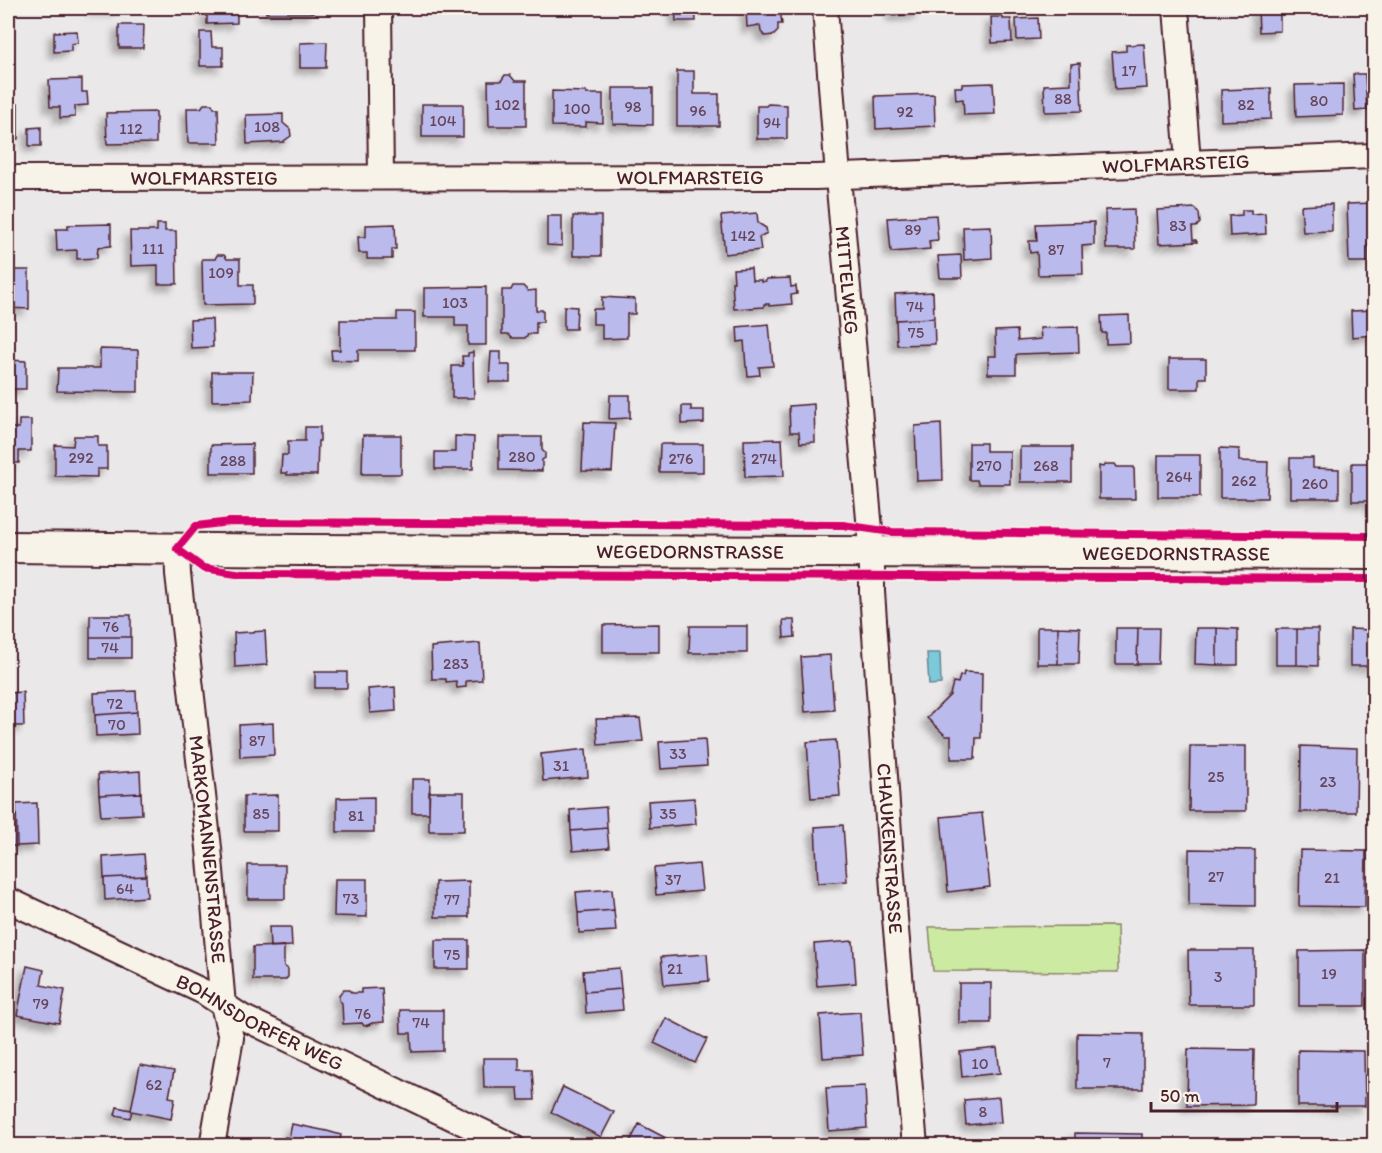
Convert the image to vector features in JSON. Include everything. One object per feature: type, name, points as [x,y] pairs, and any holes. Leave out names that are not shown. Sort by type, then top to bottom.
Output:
[{"type":"street","points":[[379,8],[381,177]]},
{"type":"street","name":"MITTELWEG","points":[[825,8],[838,176],[873,552]]},
{"type":"street","points":[[1176,8],[1188,162]]},
{"type":"street","name":"WOLFMARSTEIG","points":[[8,178],[838,176],[1374,156]]},
{"type":"street","name":"WEGEDORNSTRASSE","points":[[8,548],[1374,554]]},
{"type":"street","name":"MARKOMANNENSTRASSE","points":[[177,549],[223,1005],[231,1038],[212,1146]]},
{"type":"street","name":"CHAUKENSTRASSE","points":[[873,552],[872,592],[895,918],[915,1146]]},
{"type":"street","name":"BOHNSDORFER WEG","points":[[8,900],[204,992],[253,1022],[512,1146]]},
{"type":"green space","points":[[1117,926],[1118,972],[933,971],[929,927]]},
{"type":"water","points":[[927,653],[940,653],[941,684],[929,685]]},
{"type":"building","points":[[94,8],[119,8],[119,10],[94,10]]},
{"type":"building","points":[[266,8],[318,8],[314,10],[314,13],[266,13]]},
{"type":"building","points":[[675,8],[695,8],[696,21],[676,21]]},
{"type":"building","points":[[746,8],[780,8],[782,24],[778,24],[778,31],[774,35],[765,36],[761,32],[760,25],[747,27]]},
{"type":"building","points":[[892,8],[919,8],[920,13],[893,16]]},
{"type":"building","points":[[1258,8],[1280,8],[1280,31],[1259,32]]},
{"type":"building","points":[[207,11],[237,11],[237,23],[207,24]]},
{"type":"building","points":[[991,17],[1011,19],[1012,42],[992,43]]},
{"type":"building","points":[[1038,18],[1039,39],[1017,40],[1016,19]]},
{"type":"building","points":[[119,25],[144,25],[143,48],[119,48]]},
{"type":"building","points":[[77,31],[78,43],[71,44],[71,51],[54,52],[54,32]]},
{"type":"building","points":[[200,32],[211,32],[212,47],[223,47],[223,66],[200,66]]},
{"type":"building","points":[[327,42],[326,68],[300,68],[300,43]]},
{"type":"building","points":[[1144,44],[1147,88],[1115,90],[1112,52],[1126,51],[1126,45]]},
{"type":"building","points":[[1080,63],[1082,111],[1045,112],[1044,85],[1071,84],[1071,64]]},
{"type":"building","points":[[677,71],[694,71],[694,94],[719,94],[719,126],[677,126]]},
{"type":"building","points":[[1353,74],[1365,74],[1367,110],[1355,111]]},
{"type":"building","points":[[505,75],[510,75],[515,81],[526,81],[526,126],[489,126],[488,81],[501,81]]},
{"type":"building","points":[[82,79],[82,92],[87,92],[88,105],[75,106],[75,117],[60,118],[60,107],[50,107],[49,80]]},
{"type":"building","points":[[993,83],[995,114],[964,115],[963,99],[956,100],[955,87],[962,87],[962,84]]},
{"type":"building","points":[[1343,84],[1343,115],[1296,117],[1295,85]]},
{"type":"building","points":[[613,88],[653,88],[653,125],[613,124]]},
{"type":"building","points":[[1271,88],[1271,119],[1221,121],[1221,90]]},
{"type":"building","points":[[552,91],[603,94],[603,123],[586,122],[586,127],[552,126]]},
{"type":"building","points":[[934,94],[935,126],[876,129],[875,96]]},
{"type":"building","points":[[8,104],[18,104],[18,139],[8,139]]},
{"type":"building","points":[[204,104],[212,104],[214,108],[218,108],[219,143],[188,143],[187,108],[201,108]]},
{"type":"building","points":[[422,104],[463,104],[463,137],[422,137]]},
{"type":"building","points":[[787,105],[787,139],[757,139],[757,106]]},
{"type":"building","points":[[156,112],[156,143],[107,144],[106,113]]},
{"type":"building","points":[[283,114],[283,123],[290,129],[291,136],[284,142],[247,144],[246,115]]},
{"type":"building","points":[[41,127],[41,146],[29,146],[29,128]]},
{"type":"building","points":[[1374,203],[1374,243],[1368,243],[1369,262],[1349,262],[1347,204]]},
{"type":"building","points":[[1332,204],[1332,231],[1303,232],[1301,206]]},
{"type":"building","points":[[1195,208],[1199,213],[1200,223],[1192,227],[1193,240],[1197,242],[1159,244],[1157,210]]},
{"type":"building","points":[[1134,209],[1135,249],[1106,249],[1105,210]]},
{"type":"building","points":[[1242,210],[1251,210],[1251,214],[1265,213],[1266,234],[1230,236],[1229,216],[1242,215]]},
{"type":"building","points":[[757,213],[758,223],[766,228],[767,233],[759,237],[761,250],[725,254],[721,216]]},
{"type":"building","points":[[936,215],[938,240],[929,241],[930,249],[891,252],[888,218]]},
{"type":"building","points":[[547,216],[562,216],[562,246],[547,245]]},
{"type":"building","points":[[573,216],[601,216],[601,256],[573,256]]},
{"type":"building","points":[[1094,222],[1094,245],[1082,246],[1083,274],[1038,275],[1037,252],[1030,253],[1029,241],[1037,241],[1036,224]]},
{"type":"building","points":[[111,224],[111,246],[98,247],[97,258],[77,259],[77,250],[57,251],[56,229],[68,229],[68,225]]},
{"type":"building","points":[[157,224],[165,224],[165,231],[176,231],[177,284],[158,284],[158,265],[131,266],[130,231],[157,231]]},
{"type":"building","points":[[395,224],[396,249],[392,249],[392,259],[367,259],[367,253],[359,253],[358,237],[366,237],[366,225]]},
{"type":"building","points":[[991,226],[992,258],[964,260],[963,227]]},
{"type":"building","points":[[217,255],[224,255],[227,259],[240,259],[240,285],[253,285],[253,304],[203,305],[202,259],[215,259]]},
{"type":"building","points":[[961,255],[962,278],[940,278],[938,256]]},
{"type":"building","points":[[751,268],[752,280],[761,280],[761,282],[766,279],[790,278],[791,287],[796,286],[797,294],[791,295],[792,304],[769,306],[769,304],[764,304],[764,307],[734,309],[733,269]]},
{"type":"building","points":[[8,270],[29,270],[29,309],[8,308]]},
{"type":"building","points":[[513,286],[523,286],[528,291],[536,290],[536,310],[543,310],[543,322],[536,322],[536,334],[528,334],[525,338],[512,338],[508,334],[502,334],[502,290],[511,290]]},
{"type":"building","points":[[486,287],[486,345],[468,345],[468,326],[455,326],[455,317],[424,317],[424,288]]},
{"type":"building","points":[[933,292],[934,318],[896,320],[895,294]]},
{"type":"building","points":[[602,297],[635,299],[635,314],[627,314],[627,338],[602,339],[602,324],[593,324],[593,309],[602,309]]},
{"type":"building","points":[[564,306],[577,307],[576,329],[564,329]]},
{"type":"building","points":[[1374,310],[1374,335],[1352,337],[1351,311]]},
{"type":"building","points":[[397,312],[415,312],[415,350],[358,350],[358,361],[332,360],[331,350],[340,350],[340,320],[397,320]]},
{"type":"building","points":[[1129,315],[1130,343],[1106,344],[1106,333],[1102,333],[1101,316]]},
{"type":"building","points":[[934,318],[935,344],[897,345],[896,320]]},
{"type":"building","points":[[212,319],[213,347],[191,348],[190,320]]},
{"type":"building","points":[[769,324],[773,366],[759,367],[760,375],[748,376],[744,341],[738,342],[737,327]]},
{"type":"building","points":[[1078,327],[1079,352],[1018,354],[1016,355],[1016,374],[988,374],[988,356],[996,356],[995,331],[1017,330],[1018,341],[1041,339],[1040,328]]},
{"type":"building","points":[[100,349],[138,350],[138,392],[57,391],[58,368],[100,368]]},
{"type":"building","points":[[473,352],[474,398],[452,398],[452,366],[463,366],[462,356],[468,356],[468,353]]},
{"type":"building","points":[[491,352],[501,352],[501,365],[510,365],[510,382],[489,382]]},
{"type":"building","points":[[1169,359],[1206,359],[1206,378],[1199,378],[1199,389],[1169,389]]},
{"type":"building","points":[[8,360],[26,361],[26,389],[9,389]]},
{"type":"building","points":[[212,372],[253,372],[252,400],[212,401]]},
{"type":"building","points":[[610,395],[630,395],[630,418],[609,419]]},
{"type":"building","points":[[814,404],[815,442],[800,443],[799,432],[790,432],[789,406]]},
{"type":"building","points":[[682,406],[691,406],[691,410],[704,410],[704,423],[682,424]]},
{"type":"building","points":[[19,420],[31,420],[31,451],[19,451],[19,463],[8,463],[8,428],[19,428]]},
{"type":"building","points":[[584,422],[615,423],[612,472],[582,471]]},
{"type":"building","points":[[941,424],[943,480],[917,481],[915,426]]},
{"type":"building","points":[[305,427],[320,427],[317,475],[281,473],[282,455],[288,455],[288,441],[305,441]]},
{"type":"building","points":[[363,435],[401,435],[401,474],[362,474]]},
{"type":"building","points":[[74,436],[98,436],[98,446],[107,446],[107,469],[97,469],[97,477],[55,476],[55,445],[73,446]]},
{"type":"building","points":[[455,436],[474,437],[473,469],[435,469],[435,452],[455,452]]},
{"type":"building","points":[[499,437],[542,437],[542,450],[545,458],[542,460],[542,471],[499,470]]},
{"type":"building","points":[[782,439],[784,476],[745,477],[744,440]]},
{"type":"building","points":[[969,443],[986,443],[986,451],[1010,451],[1010,484],[978,484],[977,480],[969,480]]},
{"type":"building","points":[[252,444],[252,473],[211,473],[211,445]]},
{"type":"building","points":[[660,444],[703,444],[703,472],[659,472]]},
{"type":"building","points":[[1020,447],[1072,447],[1072,482],[1020,482]]},
{"type":"building","points":[[1220,448],[1239,449],[1239,461],[1268,462],[1267,498],[1220,498]]},
{"type":"building","points":[[1158,455],[1200,455],[1200,497],[1158,497]]},
{"type":"building","points":[[1290,458],[1313,458],[1313,468],[1339,469],[1339,498],[1290,498]]},
{"type":"building","points":[[1352,463],[1374,463],[1374,507],[1371,507],[1371,501],[1352,501]]},
{"type":"building","points":[[1106,464],[1115,464],[1117,467],[1134,467],[1135,499],[1099,499],[1099,466],[1103,467]]},
{"type":"building","points":[[90,615],[131,615],[131,637],[90,637]]},
{"type":"building","points":[[783,620],[794,620],[795,637],[784,638]]},
{"type":"building","points":[[659,624],[659,652],[603,652],[603,625]]},
{"type":"building","points":[[690,626],[747,626],[747,653],[689,653]]},
{"type":"building","points":[[1037,627],[1058,627],[1058,664],[1037,664]]},
{"type":"building","points":[[1058,627],[1080,628],[1079,664],[1058,664]]},
{"type":"building","points":[[1116,628],[1138,628],[1137,664],[1116,664]]},
{"type":"building","points":[[1138,628],[1159,628],[1158,664],[1137,664]]},
{"type":"building","points":[[1196,628],[1217,628],[1217,665],[1195,664]]},
{"type":"building","points":[[1217,628],[1238,629],[1238,665],[1217,665]]},
{"type":"building","points":[[1276,629],[1297,629],[1297,665],[1276,665]]},
{"type":"building","points":[[1297,629],[1318,629],[1318,666],[1297,665]]},
{"type":"building","points":[[1350,629],[1371,630],[1371,666],[1350,666]]},
{"type":"building","points":[[1371,630],[1374,630],[1374,666],[1371,666]]},
{"type":"building","points":[[265,631],[267,665],[235,667],[234,633]]},
{"type":"building","points":[[90,637],[131,637],[131,658],[90,658]]},
{"type":"building","points":[[480,643],[482,680],[466,681],[466,687],[457,688],[456,681],[446,682],[446,679],[432,679],[431,647]]},
{"type":"building","points":[[830,655],[834,710],[805,712],[801,657]]},
{"type":"building","points":[[315,672],[347,672],[347,688],[315,688]]},
{"type":"building","points":[[964,672],[982,673],[981,738],[976,738],[975,759],[951,759],[951,736],[946,736],[927,718],[950,695],[953,682],[958,683]]},
{"type":"building","points":[[395,687],[396,711],[370,713],[368,689]]},
{"type":"building","points":[[136,691],[137,712],[95,715],[94,693]]},
{"type":"building","points":[[23,692],[24,726],[8,726],[8,693]]},
{"type":"building","points":[[137,712],[138,734],[96,736],[95,715]]},
{"type":"building","points":[[640,718],[643,741],[598,745],[596,719]]},
{"type":"building","points":[[273,723],[274,755],[240,757],[239,725]]},
{"type":"building","points":[[705,739],[707,766],[661,769],[659,742]]},
{"type":"building","points":[[836,740],[840,796],[811,798],[807,742]]},
{"type":"building","points":[[1190,746],[1246,746],[1246,811],[1189,811]]},
{"type":"building","points":[[1301,746],[1357,748],[1356,812],[1300,812]]},
{"type":"building","points":[[586,749],[588,777],[543,781],[541,754]]},
{"type":"building","points":[[140,771],[141,793],[99,795],[98,774]]},
{"type":"building","points":[[412,779],[430,779],[429,813],[412,813]]},
{"type":"building","points":[[429,792],[464,792],[464,831],[429,831]]},
{"type":"building","points":[[141,793],[142,814],[101,816],[99,795]]},
{"type":"building","points":[[278,795],[278,831],[244,831],[244,796]]},
{"type":"building","points":[[374,797],[374,832],[337,832],[337,798]]},
{"type":"building","points":[[694,798],[696,824],[650,828],[648,801]]},
{"type":"building","points":[[37,803],[38,845],[17,846],[16,804]]},
{"type":"building","points":[[8,804],[16,804],[17,846],[8,846]]},
{"type":"building","points":[[606,807],[607,828],[571,831],[570,810]]},
{"type":"building","points":[[982,813],[990,887],[948,892],[941,817]]},
{"type":"building","points":[[843,825],[847,881],[818,883],[815,827]]},
{"type":"building","points":[[607,828],[609,848],[573,851],[571,831]]},
{"type":"building","points":[[1189,849],[1255,850],[1255,906],[1189,905]]},
{"type":"building","points":[[1300,850],[1366,851],[1365,907],[1299,906]]},
{"type":"building","points":[[144,854],[146,876],[104,878],[103,857]]},
{"type":"building","points":[[699,864],[702,891],[656,895],[654,868]]},
{"type":"building","points":[[248,865],[285,865],[285,899],[248,899]]},
{"type":"building","points":[[146,876],[147,897],[105,900],[104,878]]},
{"type":"building","points":[[335,879],[367,879],[367,917],[334,916]]},
{"type":"building","points":[[469,881],[469,917],[435,917],[435,882]]},
{"type":"building","points":[[612,889],[614,910],[578,913],[576,892]]},
{"type":"building","points":[[614,910],[616,931],[579,933],[578,913]]},
{"type":"building","points":[[269,927],[291,927],[292,946],[270,947]]},
{"type":"building","points":[[435,940],[469,940],[469,969],[435,969]]},
{"type":"building","points":[[853,941],[856,983],[817,986],[814,944]]},
{"type":"building","points":[[284,946],[284,966],[288,969],[288,977],[285,980],[253,980],[253,947]]},
{"type":"building","points":[[1188,950],[1254,950],[1254,1005],[1189,1005]]},
{"type":"building","points":[[1365,950],[1365,1006],[1299,1006],[1299,951]]},
{"type":"building","points":[[707,954],[709,981],[664,985],[661,957]]},
{"type":"building","points":[[27,966],[44,970],[41,985],[65,990],[59,1023],[17,1015]]},
{"type":"building","points":[[619,968],[621,989],[585,992],[583,971]]},
{"type":"building","points":[[959,983],[991,983],[991,1023],[959,1023]]},
{"type":"building","points":[[382,988],[384,1022],[364,1026],[362,1023],[343,1024],[342,1003],[339,996],[343,990],[361,993],[361,989]]},
{"type":"building","points":[[621,989],[623,1010],[586,1013],[585,992]]},
{"type":"building","points":[[400,1010],[443,1010],[443,1051],[412,1052],[411,1033],[401,1033]]},
{"type":"building","points":[[860,1012],[863,1055],[823,1058],[820,1015]]},
{"type":"building","points":[[666,1018],[707,1039],[695,1063],[654,1043]]},
{"type":"building","points":[[1077,1033],[1143,1034],[1143,1089],[1077,1089]]},
{"type":"building","points":[[997,1048],[1000,1073],[962,1077],[960,1052]]},
{"type":"building","points":[[1188,1049],[1254,1050],[1253,1105],[1187,1106]]},
{"type":"building","points":[[1298,1050],[1364,1051],[1365,1106],[1298,1106]]},
{"type":"building","points":[[483,1058],[519,1058],[519,1070],[533,1070],[535,1100],[519,1100],[518,1088],[484,1088]]},
{"type":"building","points":[[140,1065],[174,1071],[169,1097],[175,1098],[171,1119],[132,1111],[130,1118],[115,1115],[117,1107],[131,1110]]},
{"type":"building","points":[[865,1086],[867,1128],[829,1131],[826,1088]]},
{"type":"building","points":[[563,1087],[614,1112],[601,1137],[551,1112]]},
{"type":"building","points":[[999,1097],[1001,1122],[966,1125],[964,1100]]},
{"type":"building","points":[[292,1124],[341,1135],[339,1146],[284,1146],[285,1137],[289,1138]]},
{"type":"building","points":[[639,1124],[681,1146],[628,1146]]},
{"type":"building","points":[[1075,1133],[1142,1134],[1142,1146],[1075,1146]]},
{"type":"cycle path","points":[[1374,536],[892,532],[843,525],[230,522],[196,526],[177,549],[203,568],[243,574],[1374,579]]}]
